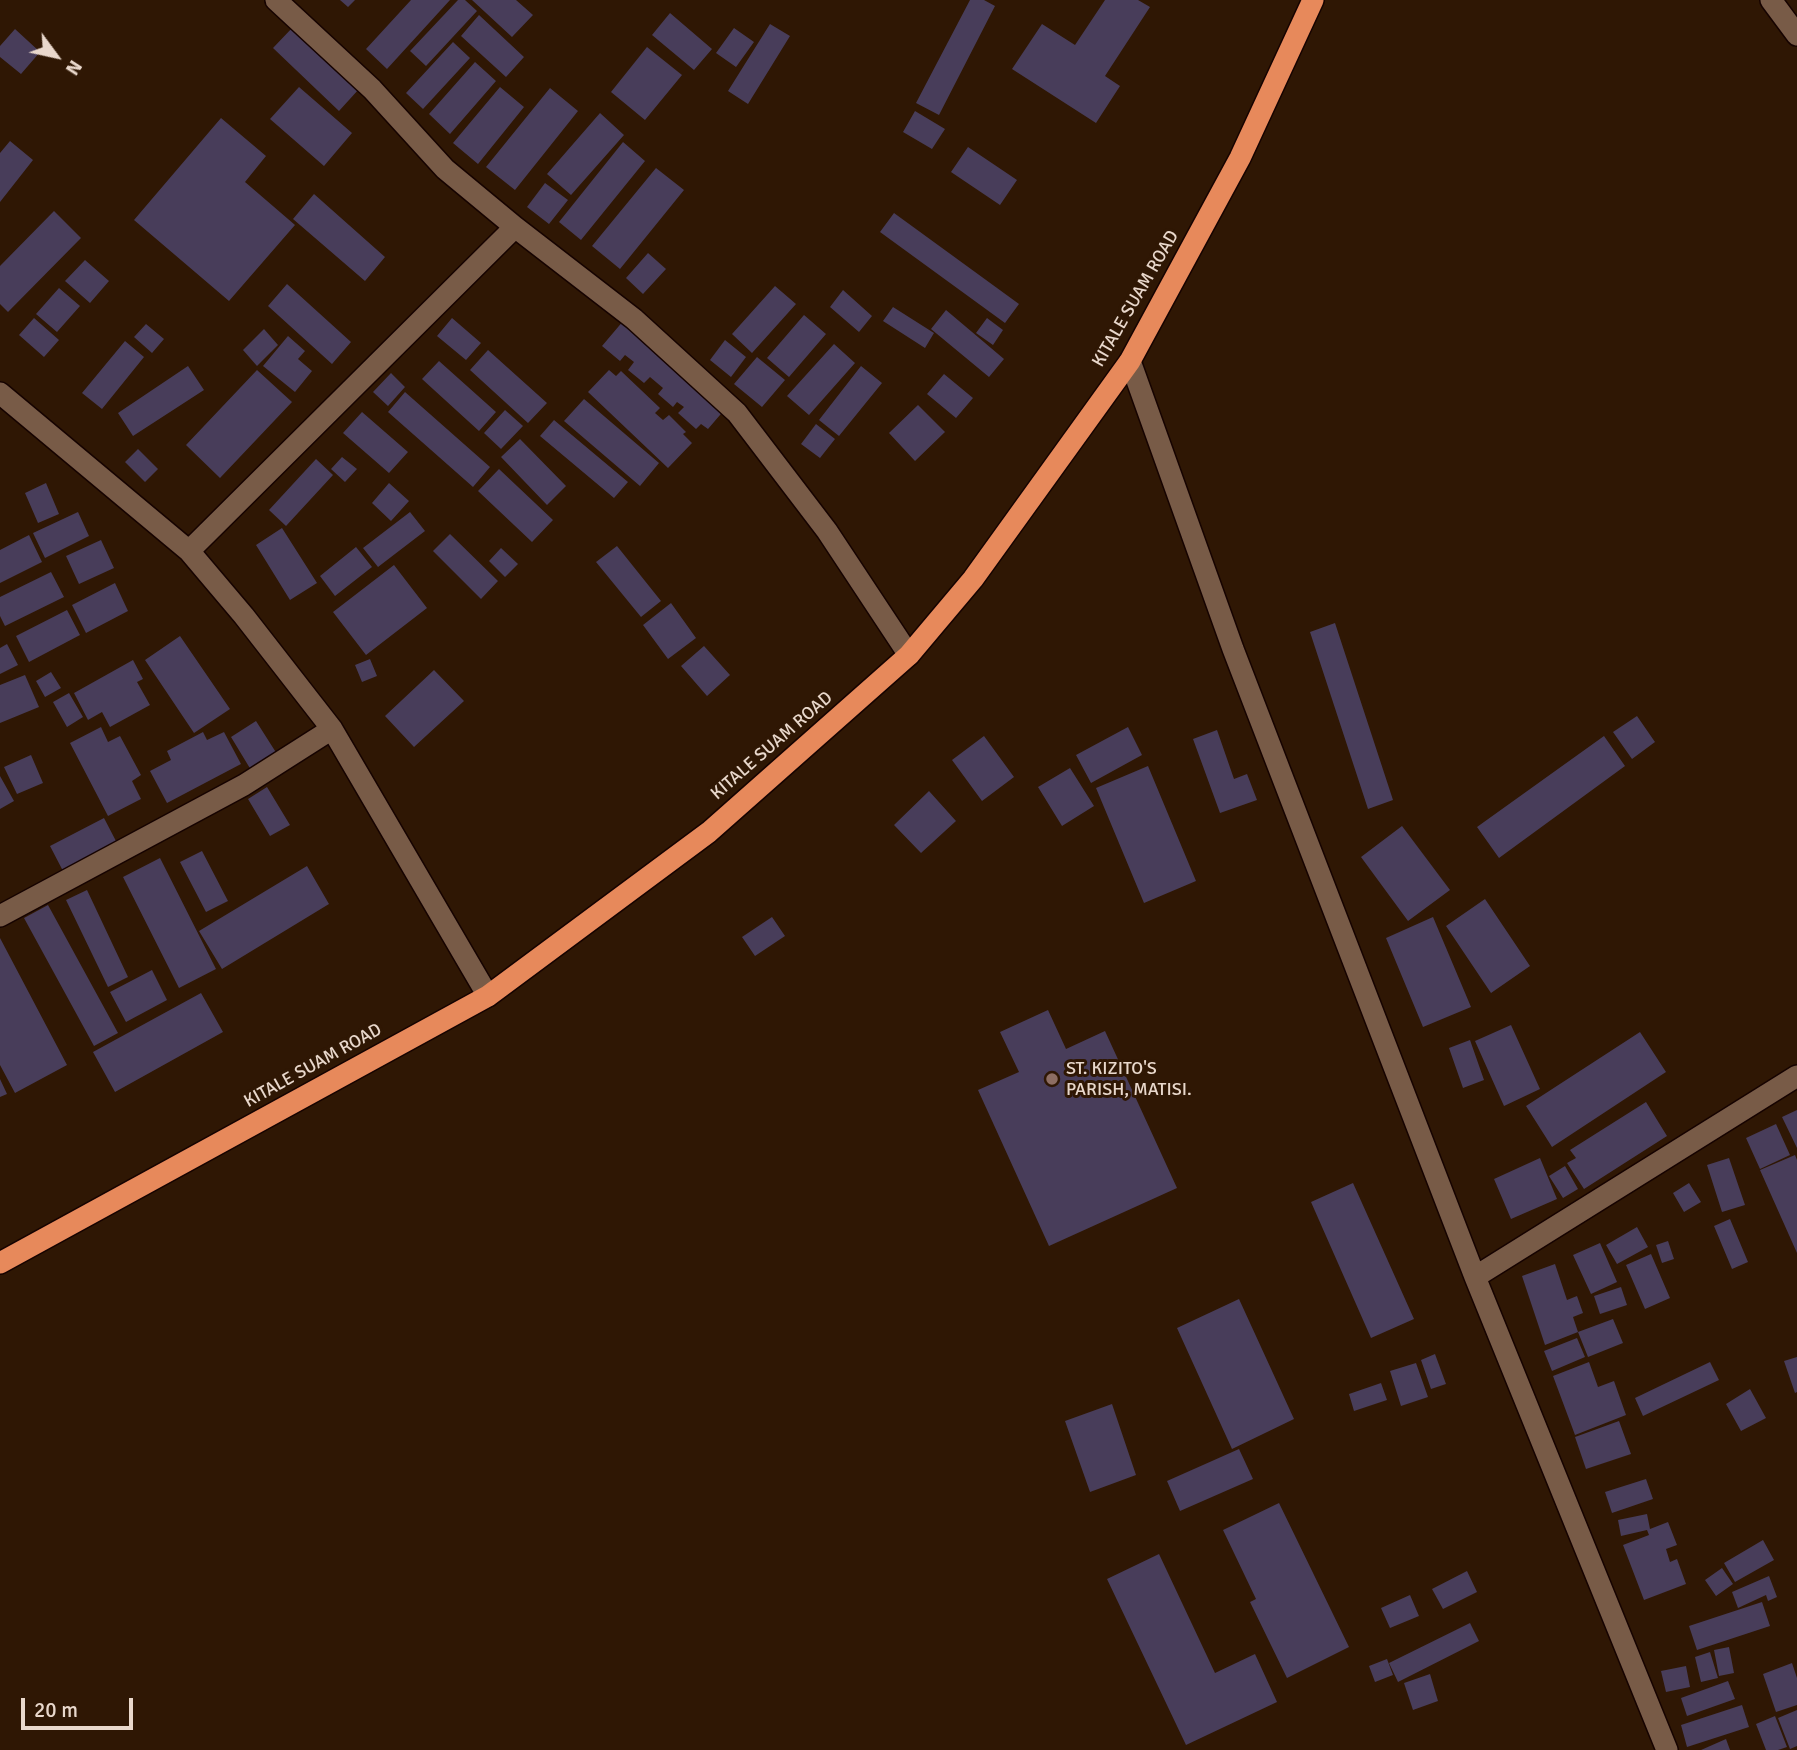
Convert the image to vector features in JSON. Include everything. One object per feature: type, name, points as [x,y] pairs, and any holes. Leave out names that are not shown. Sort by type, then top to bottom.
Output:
[{"type":"highway","name":"KITALE SUAM ROAD","points":[[0,1263],[488,996],[709,832],[909,655],[973,579],[1130,361],[1240,158],[1313,0]]},
{"type":"street","points":[[276,0],[372,89],[445,169],[634,319],[737,413],[827,531],[909,655]]},
{"type":"street","points":[[1771,0],[1797,35]]},
{"type":"street","points":[[189,551],[515,227]]},
{"type":"street","points":[[1130,361],[1233,649],[1475,1277],[1667,1750]]},
{"type":"street","points":[[0,393],[189,551],[244,616],[332,729],[488,996]]},
{"type":"street","points":[[0,916],[244,785],[332,729]]},
{"type":"street","points":[[1475,1277],[1797,1076]]},
{"type":"building","points":[[340,0],[355,0],[348,7]]},
{"type":"building","points":[[411,0],[450,0],[387,69],[366,49]]},
{"type":"building","points":[[458,0],[465,0],[477,11],[426,66],[410,51]]},
{"type":"building","points":[[472,0],[516,0],[533,15],[512,37]]},
{"type":"building","points":[[970,0],[984,0],[995,6],[939,115],[916,103]]},
{"type":"building","points":[[1105,0],[1138,0],[1150,7],[1105,76],[1120,86],[1096,123],[1012,69],[1042,24],[1075,45]]},
{"type":"building","points":[[670,13],[712,49],[694,70],[652,35]]},
{"type":"building","points":[[479,15],[524,57],[506,77],[461,36]]},
{"type":"building","points":[[770,24],[790,36],[748,104],[728,91]]},
{"type":"building","points":[[293,27],[359,89],[339,111],[273,48]]},
{"type":"building","points":[[734,28],[754,42],[736,67],[716,53]]},
{"type":"building","points":[[15,29],[40,52],[21,74],[0,57],[0,46]]},
{"type":"building","points":[[453,42],[470,58],[423,109],[406,93]]},
{"type":"building","points":[[647,47],[682,75],[645,120],[611,92]]},
{"type":"building","points":[[475,62],[496,81],[450,134],[429,114]]},
{"type":"building","points":[[299,87],[352,133],[324,166],[270,119]]},
{"type":"building","points":[[500,87],[524,107],[478,164],[453,143]]},
{"type":"building","points":[[550,88],[578,111],[515,190],[486,167]]},
{"type":"building","points":[[915,111],[945,129],[932,149],[903,132]]},
{"type":"building","points":[[600,113],[624,135],[571,195],[547,174]]},
{"type":"building","points":[[221,118],[266,156],[245,182],[295,225],[229,301],[134,220]]},
{"type":"building","points":[[10,141],[33,160],[0,202],[0,153]]},
{"type":"building","points":[[623,142],[645,161],[581,240],[559,222]]},
{"type":"building","points":[[968,147],[1017,180],[1000,205],[951,172]]},
{"type":"building","points":[[656,168],[684,190],[620,269],[592,246]]},
{"type":"building","points":[[545,183],[568,200],[549,224],[527,207]]},
{"type":"building","points":[[314,194],[385,257],[365,281],[293,219]]},
{"type":"building","points":[[54,211],[81,238],[8,312],[0,304],[0,266]]},
{"type":"building","points":[[894,213],[1019,304],[1005,323],[880,232]]},
{"type":"building","points":[[648,253],[666,269],[643,294],[626,278]]},
{"type":"building","points":[[85,260],[109,281],[90,303],[65,281]]},
{"type":"building","points":[[287,284],[351,342],[332,364],[268,306]]},
{"type":"building","points":[[775,286],[796,304],[752,353],[732,334]]},
{"type":"building","points":[[59,288],[80,306],[57,332],[36,314]]},
{"type":"building","points":[[843,290],[872,316],[859,332],[830,307]]},
{"type":"building","points":[[893,307],[934,333],[925,348],[883,321]]},
{"type":"building","points":[[946,310],[1004,359],[989,377],[931,329]]},
{"type":"building","points":[[804,315],[826,334],[789,377],[767,358]]},
{"type":"building","points":[[34,318],[59,340],[44,357],[19,335]]},
{"type":"building","points":[[452,318],[481,343],[466,360],[437,336]]},
{"type":"building","points":[[987,318],[1003,330],[993,345],[976,333]]},
{"type":"building","points":[[624,320],[726,408],[708,429],[701,424],[696,429],[678,413],[684,407],[677,402],[673,407],[658,394],[663,388],[650,377],[644,383],[628,370],[634,362],[625,355],[620,361],[602,346]]},
{"type":"building","points":[[146,324],[164,339],[152,353],[134,337]]},
{"type":"building","points":[[264,329],[278,345],[257,366],[243,350]]},
{"type":"building","points":[[288,336],[305,351],[298,359],[312,371],[295,392],[263,366]]},
{"type":"building","points":[[725,340],[746,357],[731,377],[710,360]]},
{"type":"building","points":[[125,341],[144,357],[102,409],[82,393]]},
{"type":"building","points":[[834,344],[855,363],[809,415],[787,396]]},
{"type":"building","points":[[488,350],[547,403],[528,423],[470,370]]},
{"type":"building","points":[[757,357],[785,380],[762,407],[734,384]]},
{"type":"building","points":[[439,361],[496,412],[479,431],[422,379]]},
{"type":"building","points":[[188,366],[204,390],[133,436],[118,413]]},
{"type":"building","points":[[861,366],[882,383],[839,436],[819,420]]},
{"type":"building","points":[[257,370],[292,402],[220,478],[186,445]]},
{"type":"building","points":[[609,370],[616,376],[621,371],[660,408],[655,413],[663,420],[669,415],[686,432],[683,434],[692,443],[668,468],[588,392]]},
{"type":"building","points":[[391,373],[405,387],[388,406],[373,392]]},
{"type":"building","points":[[944,374],[973,398],[956,418],[927,394]]},
{"type":"building","points":[[405,392],[490,467],[473,487],[388,412]]},
{"type":"building","points":[[584,399],[659,463],[640,486],[564,421]]},
{"type":"building","points":[[918,405],[945,432],[915,461],[889,433]]},
{"type":"building","points":[[505,410],[523,426],[501,449],[484,433]]},
{"type":"building","points":[[362,412],[408,452],[389,473],[343,433]]},
{"type":"building","points":[[554,420],[628,482],[614,498],[540,436]]},
{"type":"building","points":[[816,424],[835,439],[820,458],[801,444]]},
{"type":"building","points":[[520,439],[566,486],[547,505],[501,457]]},
{"type":"building","points":[[138,449],[158,469],[145,482],[125,462]]},
{"type":"building","points":[[342,457],[357,469],[345,482],[331,469]]},
{"type":"building","points":[[316,459],[333,475],[286,526],[269,510]]},
{"type":"building","points":[[499,469],[553,520],[532,542],[478,491]]},
{"type":"building","points":[[46,483],[59,514],[38,523],[25,493]]},
{"type":"building","points":[[389,483],[409,501],[391,521],[372,503]]},
{"type":"building","points":[[78,512],[89,536],[45,558],[33,533]]},
{"type":"building","points":[[410,512],[425,531],[378,567],[363,548]]},
{"type":"building","points":[[282,528],[317,583],[290,600],[256,545]]},
{"type":"building","points":[[450,534],[498,581],[481,599],[433,551]]},
{"type":"building","points":[[29,535],[42,562],[0,583],[0,550]]},
{"type":"building","points":[[101,540],[114,568],[79,584],[66,556]]},
{"type":"building","points":[[617,546],[661,601],[641,617],[596,562]]},
{"type":"building","points":[[356,547],[372,567],[335,596],[320,576]]},
{"type":"building","points":[[501,548],[518,564],[505,577],[489,561]]},
{"type":"building","points":[[394,565],[427,608],[366,655],[333,612]]},
{"type":"building","points":[[51,572],[64,597],[5,626],[0,616],[0,597]]},
{"type":"building","points":[[115,583],[128,611],[86,633],[72,605]]},
{"type":"building","points":[[671,603],[696,638],[668,659],[643,625]]},
{"type":"building","points":[[67,610],[80,635],[29,662],[16,636]]},
{"type":"building","points":[[1335,623],[1393,800],[1368,809],[1310,632]]},
{"type":"building","points":[[180,636],[230,709],[194,733],[145,660]]},
{"type":"building","points":[[7,644],[18,665],[0,674],[0,648]]},
{"type":"building","points":[[704,646],[730,675],[707,696],[681,666]]},
{"type":"building","points":[[370,659],[377,676],[362,682],[355,665]]},
{"type":"building","points":[[133,660],[143,679],[137,682],[150,705],[110,727],[102,712],[88,720],[74,693]]},
{"type":"building","points":[[434,670],[464,701],[414,747],[385,716]]},
{"type":"building","points":[[51,672],[61,688],[45,697],[36,681]]},
{"type":"building","points":[[25,675],[39,707],[0,723],[0,685]]},
{"type":"building","points":[[69,693],[83,717],[67,727],[53,702]]},
{"type":"building","points":[[1637,716],[1655,742],[1632,759],[1613,732]]},
{"type":"building","points":[[256,721],[277,754],[251,770],[231,737]]},
{"type":"building","points":[[101,727],[108,742],[120,736],[141,775],[132,781],[141,799],[108,816],[70,743]]},
{"type":"building","points":[[1128,727],[1142,755],[1091,783],[1076,755]]},
{"type":"building","points":[[1217,730],[1234,779],[1247,774],[1257,800],[1220,813],[1193,739]]},
{"type":"building","points":[[203,732],[207,740],[224,732],[241,764],[167,803],[150,771],[171,760],[167,751]]},
{"type":"building","points":[[984,736],[1014,777],[982,801],[952,760]]},
{"type":"building","points":[[1604,736],[1625,766],[1499,858],[1477,827]]},
{"type":"building","points":[[31,755],[43,783],[17,794],[4,767]]},
{"type":"building","points":[[1148,766],[1196,881],[1144,903],[1096,788]]},
{"type":"building","points":[[1070,768],[1094,806],[1062,826],[1038,787]]},
{"type":"building","points":[[0,776],[14,801],[0,809]]},
{"type":"building","points":[[267,787],[290,825],[270,836],[248,799]]},
{"type":"building","points":[[929,791],[956,821],[921,853],[894,825]]},
{"type":"building","points":[[104,818],[117,843],[63,871],[50,846]]},
{"type":"building","points":[[1402,826],[1450,890],[1408,921],[1361,857]]},
{"type":"building","points":[[202,851],[228,901],[206,912],[180,862]]},
{"type":"building","points":[[160,858],[216,969],[179,988],[123,877]]},
{"type":"building","points":[[307,866],[329,904],[222,969],[199,931]]},
{"type":"building","points":[[87,890],[128,977],[108,987],[66,900]]},
{"type":"building","points":[[1485,899],[1530,966],[1491,993],[1446,926]]},
{"type":"building","points":[[48,905],[118,1033],[94,1046],[24,918]]},
{"type":"building","points":[[772,917],[785,936],[755,956],[742,937]]},
{"type":"building","points":[[1433,917],[1471,1007],[1423,1027],[1386,938]]},
{"type":"building","points":[[0,938],[67,1065],[15,1093],[0,1065]]},
{"type":"building","points":[[152,970],[167,1000],[126,1022],[110,992]]},
{"type":"building","points":[[201,993],[223,1032],[115,1092],[93,1052]]},
{"type":"building","points":[[1048,1010],[1066,1049],[1105,1031],[1177,1188],[1049,1246],[978,1090],[1019,1072],[1000,1032]]},
{"type":"building","points":[[1511,1025],[1540,1089],[1504,1106],[1475,1041]]},
{"type":"building","points":[[1640,1032],[1666,1072],[1552,1147],[1526,1106]]},
{"type":"building","points":[[1470,1040],[1484,1080],[1463,1088],[1449,1048]]},
{"type":"building","points":[[0,1079],[7,1094],[0,1097]]},
{"type":"building","points":[[1646,1102],[1667,1136],[1584,1189],[1567,1163],[1576,1158],[1570,1150]]},
{"type":"building","points":[[1797,1110],[1797,1148],[1782,1117]]},
{"type":"building","points":[[1776,1124],[1790,1155],[1760,1169],[1746,1138]]},
{"type":"building","points":[[1795,1155],[1797,1160],[1797,1253],[1760,1170]]},
{"type":"building","points":[[1540,1158],[1557,1199],[1511,1219],[1494,1179]]},
{"type":"building","points":[[1729,1158],[1745,1205],[1722,1212],[1707,1165]]},
{"type":"building","points":[[1565,1166],[1578,1189],[1563,1198],[1549,1176]]},
{"type":"building","points":[[1353,1183],[1414,1319],[1371,1338],[1311,1202]]},
{"type":"building","points":[[1689,1183],[1701,1202],[1684,1212],[1673,1193]]},
{"type":"building","points":[[1730,1219],[1748,1262],[1732,1269],[1714,1226]]},
{"type":"building","points":[[1637,1227],[1648,1247],[1617,1264],[1606,1245]]},
{"type":"building","points":[[1668,1241],[1674,1259],[1662,1263],[1656,1245]]},
{"type":"building","points":[[1600,1243],[1617,1282],[1591,1294],[1573,1255]]},
{"type":"building","points":[[1651,1254],[1670,1298],[1645,1309],[1626,1265]]},
{"type":"building","points":[[1555,1264],[1567,1300],[1577,1296],[1583,1313],[1573,1317],[1578,1332],[1545,1345],[1522,1276]]},
{"type":"building","points":[[1621,1287],[1627,1305],[1600,1314],[1594,1296]]},
{"type":"building","points":[[1239,1299],[1294,1419],[1232,1449],[1177,1328]]},
{"type":"building","points":[[1613,1319],[1623,1343],[1588,1357],[1578,1332]]},
{"type":"building","points":[[1577,1338],[1585,1357],[1552,1371],[1544,1351]]},
{"type":"building","points":[[1435,1354],[1446,1384],[1431,1389],[1421,1360]]},
{"type":"building","points":[[1797,1357],[1797,1392],[1795,1393],[1784,1361]]},
{"type":"building","points":[[1589,1362],[1598,1387],[1614,1381],[1626,1415],[1575,1435],[1553,1376]]},
{"type":"building","points":[[1710,1362],[1719,1380],[1643,1416],[1635,1398]]},
{"type":"building","points":[[1416,1363],[1428,1397],[1401,1406],[1390,1371]]},
{"type":"building","points":[[1381,1383],[1387,1400],[1354,1411],[1349,1394]]},
{"type":"building","points":[[1750,1389],[1766,1418],[1741,1431],[1726,1404]]},
{"type":"building","points":[[1112,1404],[1136,1475],[1090,1492],[1065,1421]]},
{"type":"building","points":[[1619,1421],[1631,1454],[1586,1469],[1575,1437]]},
{"type":"building","points":[[1239,1449],[1253,1479],[1180,1511],[1167,1481]]},
{"type":"building","points":[[1646,1479],[1653,1499],[1612,1513],[1605,1492]]},
{"type":"building","points":[[1279,1503],[1349,1647],[1287,1678],[1250,1602],[1256,1599],[1223,1530]]},
{"type":"building","points":[[1647,1514],[1650,1529],[1668,1522],[1677,1545],[1666,1549],[1670,1562],[1677,1559],[1686,1584],[1644,1600],[1623,1545],[1649,1535],[1647,1530],[1621,1536],[1618,1520]]},
{"type":"building","points":[[1763,1540],[1774,1560],[1735,1582],[1724,1563]]},
{"type":"building","points":[[1159,1554],[1215,1673],[1255,1654],[1277,1702],[1186,1745],[1107,1579]]},
{"type":"building","points":[[1722,1568],[1733,1584],[1716,1596],[1705,1580]]},
{"type":"building","points":[[1467,1571],[1477,1592],[1443,1609],[1432,1589]]},
{"type":"building","points":[[1769,1576],[1777,1597],[1768,1601],[1766,1595],[1738,1608],[1732,1592]]},
{"type":"building","points":[[1410,1595],[1419,1616],[1390,1628],[1381,1608]]},
{"type":"building","points":[[1762,1602],[1770,1626],[1697,1650],[1689,1626]]},
{"type":"building","points":[[1470,1623],[1479,1641],[1398,1682],[1389,1663]]},
{"type":"building","points":[[1729,1647],[1734,1673],[1719,1676],[1714,1650]]},
{"type":"building","points":[[1710,1652],[1718,1678],[1701,1682],[1695,1657]]},
{"type":"building","points":[[1387,1659],[1393,1675],[1375,1682],[1369,1666]]},
{"type":"building","points":[[1792,1663],[1797,1678],[1797,1705],[1776,1712],[1763,1674]]},
{"type":"building","points":[[1686,1666],[1690,1687],[1666,1692],[1661,1671]]},
{"type":"building","points":[[1430,1674],[1438,1701],[1413,1710],[1404,1683]]},
{"type":"building","points":[[1728,1681],[1735,1699],[1687,1716],[1681,1698]]},
{"type":"building","points":[[1742,1705],[1749,1727],[1687,1747],[1681,1725]]},
{"type":"building","points":[[1797,1710],[1797,1746],[1790,1749],[1778,1718]]},
{"type":"building","points":[[1775,1716],[1787,1747],[1766,1750],[1756,1724]]},
{"type":"building","points":[[1726,1739],[1730,1750],[1701,1750]]},
{"type":"place","name":"ST. KIZITO'S PARISH, MATISI.","points":[[1052,1079]]}]
